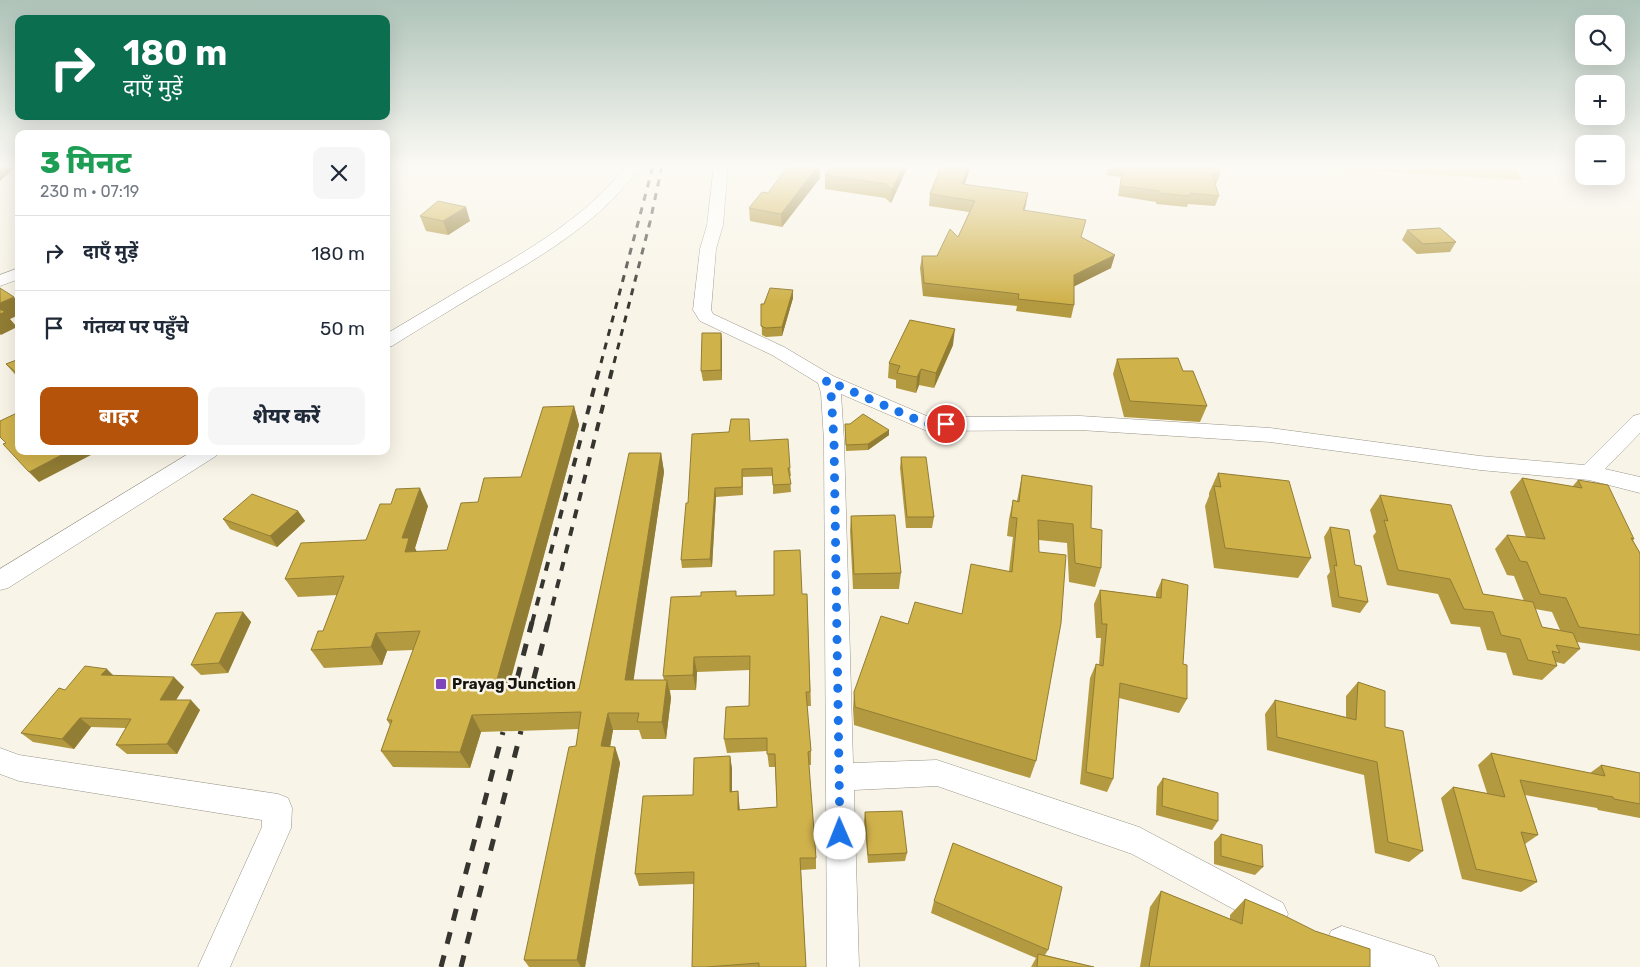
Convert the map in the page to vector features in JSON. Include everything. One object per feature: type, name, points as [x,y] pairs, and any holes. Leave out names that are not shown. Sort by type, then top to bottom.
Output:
[{"type":"street","points":[[390,340],[536,250],[585,218],[592,211]]},
{"type":"street","points":[[536,250],[568,240],[604,211]]},
{"type":"street","points":[[716,211],[715,225],[708,249],[702,310],[706,317],[778,351],[826,380],[927,424],[1080,424],[1270,436],[1480,463],[1589,473],[1640,485]]},
{"type":"street","points":[[0,281],[15,275]]},
{"type":"street","points":[[826,380],[831,393],[834,441],[843,967]]},
{"type":"street","points":[[1589,473],[1640,421]]},
{"type":"street","points":[[0,581],[203,455]]},
{"type":"street","points":[[0,761],[19,768],[278,808],[276,828],[214,967]]},
{"type":"street","points":[[840,777],[937,773],[1139,842],[1307,931],[1423,967]]},
{"type":"building","points":[[426,211],[459,211],[443,221],[420,216]]},
{"type":"building","points":[[766,211],[783,211],[781,214]]},
{"type":"building","points":[[970,211],[1030,211],[1086,220],[1081,237],[1115,255],[1074,275],[1074,305],[1018,299],[1019,294],[924,283],[922,256],[937,256],[950,229],[958,237]]},
{"type":"building","points":[[1440,228],[1456,242],[1423,244],[1407,230]]},
{"type":"building","points":[[0,288],[14,297],[0,303]]},
{"type":"building","points":[[770,288],[793,290],[782,327],[766,328],[761,326],[761,304],[764,304]]},
{"type":"building","points":[[910,320],[955,329],[936,373],[921,369],[917,377],[897,373],[900,366],[889,363]]},
{"type":"building","points":[[702,333],[721,333],[721,370],[701,371]]},
{"type":"building","points":[[1178,358],[1183,371],[1193,371],[1207,406],[1130,401],[1117,359]]},
{"type":"building","points":[[15,361],[15,372],[6,364]]},
{"type":"building","points":[[574,406],[494,690],[579,689],[629,453],[661,453],[625,680],[667,680],[662,722],[637,722],[639,713],[608,713],[601,746],[615,747],[577,960],[524,960],[569,747],[576,746],[581,712],[472,715],[460,752],[381,751],[392,720],[387,720],[420,631],[376,633],[371,647],[311,650],[318,631],[323,631],[344,576],[285,579],[301,543],[366,540],[380,504],[391,504],[396,489],[420,488],[402,538],[409,538],[405,552],[447,550],[461,503],[478,502],[484,478],[521,477],[543,407]]},
{"type":"building","points":[[15,414],[15,455],[61,455],[29,472],[3,444],[6,443],[0,437],[0,421]]},
{"type":"building","points":[[863,414],[889,430],[868,444],[846,445],[845,424],[850,424]]},
{"type":"building","points":[[731,419],[749,419],[750,441],[788,439],[790,468],[788,468],[791,484],[773,485],[772,468],[742,469],[742,487],[715,488],[710,559],[681,560],[686,503],[688,503],[692,434],[729,432]]},
{"type":"building","points":[[901,457],[926,457],[934,517],[907,517]]},
{"type":"building","points":[[1218,473],[1289,481],[1311,558],[1225,548],[1214,486],[1221,487]]},
{"type":"building","points":[[1022,475],[1092,486],[1091,528],[1102,530],[1101,568],[1075,563],[1073,524],[1038,520],[1039,552],[1066,555],[1061,623],[1036,761],[855,707],[854,692],[881,616],[908,624],[915,602],[962,614],[971,564],[1012,572],[1017,518],[1011,517],[1013,500],[1019,502]]},
{"type":"building","points":[[1522,478],[1582,488],[1578,480],[1608,485],[1634,539],[1631,538],[1640,553],[1640,635],[1579,627],[1566,598],[1540,594],[1527,562],[1520,561],[1507,535],[1545,539]]},
{"type":"building","points":[[252,494],[298,511],[270,536],[223,519]]},
{"type":"building","points":[[1380,495],[1451,505],[1483,594],[1533,602],[1542,627],[1573,633],[1580,649],[1556,645],[1560,653],[1552,651],[1557,666],[1528,660],[1520,639],[1501,635],[1493,612],[1464,609],[1450,579],[1398,570],[1384,520],[1388,521]]},
{"type":"building","points":[[895,515],[901,573],[854,574],[851,516]]},
{"type":"building","points":[[1330,527],[1349,530],[1355,565],[1361,566],[1368,602],[1339,597],[1334,565],[1337,566]]},
{"type":"building","points":[[800,550],[802,594],[807,594],[810,692],[806,692],[811,751],[808,752],[816,858],[800,858],[806,967],[759,967],[759,963],[692,967],[694,872],[635,874],[643,796],[693,795],[694,758],[730,756],[730,792],[738,791],[738,810],[777,807],[775,754],[767,754],[767,738],[724,739],[726,707],[749,706],[750,656],[694,657],[693,675],[663,676],[671,597],[701,596],[701,592],[736,591],[736,596],[774,595],[774,551]]},
{"type":"building","points":[[1162,579],[1188,585],[1183,664],[1187,665],[1187,699],[1120,683],[1113,779],[1086,772],[1096,664],[1103,666],[1107,624],[1102,624],[1100,590],[1161,598]]},
{"type":"building","points":[[243,612],[219,663],[191,665],[216,613]]},
{"type":"building","points":[[85,666],[107,669],[101,675],[174,677],[160,700],[191,700],[167,744],[116,745],[131,719],[80,718],[62,739],[21,733],[59,688],[65,690]]},
{"type":"building","points":[[1358,682],[1385,691],[1385,727],[1403,731],[1423,851],[1388,842],[1377,762],[1277,737],[1275,700],[1356,720]]},
{"type":"building","points":[[1491,753],[1605,776],[1601,765],[1640,773],[1640,804],[1614,799],[1613,797],[1520,780],[1538,835],[1521,832],[1537,882],[1476,869],[1453,787],[1505,797]]},
{"type":"building","points":[[1163,778],[1218,793],[1218,821],[1162,806]]},
{"type":"building","points":[[902,811],[907,853],[868,855],[865,812]]},
{"type":"building","points":[[1221,834],[1262,845],[1263,867],[1221,856]]},
{"type":"building","points":[[953,843],[1062,887],[1048,950],[934,901]]},
{"type":"building","points":[[1161,891],[1242,924],[1245,899],[1315,931],[1370,949],[1370,967],[1149,967]]},
{"type":"building","points":[[1038,954],[1094,967],[1037,967]]},
{"type":"railway","points":[[601,363],[641,211]]},
{"type":"railway","points":[[614,363],[652,211]]},
{"type":"railway","points":[[532,623],[601,362]]},
{"type":"railway","points":[[548,623],[614,362]]},
{"type":"railway","points":[[511,702],[532,622]]},
{"type":"railway","points":[[528,702],[548,622]]},
{"type":"railway","points":[[461,967],[521,731]]},
{"type":"railway","points":[[441,967],[503,732]]},
{"type":"place","name":"Prayag Junction","points":[[441,684]]},
{"type":"route","points":[[840,834],[834,441],[831,393],[826,380],[927,424],[946,424]]}]
